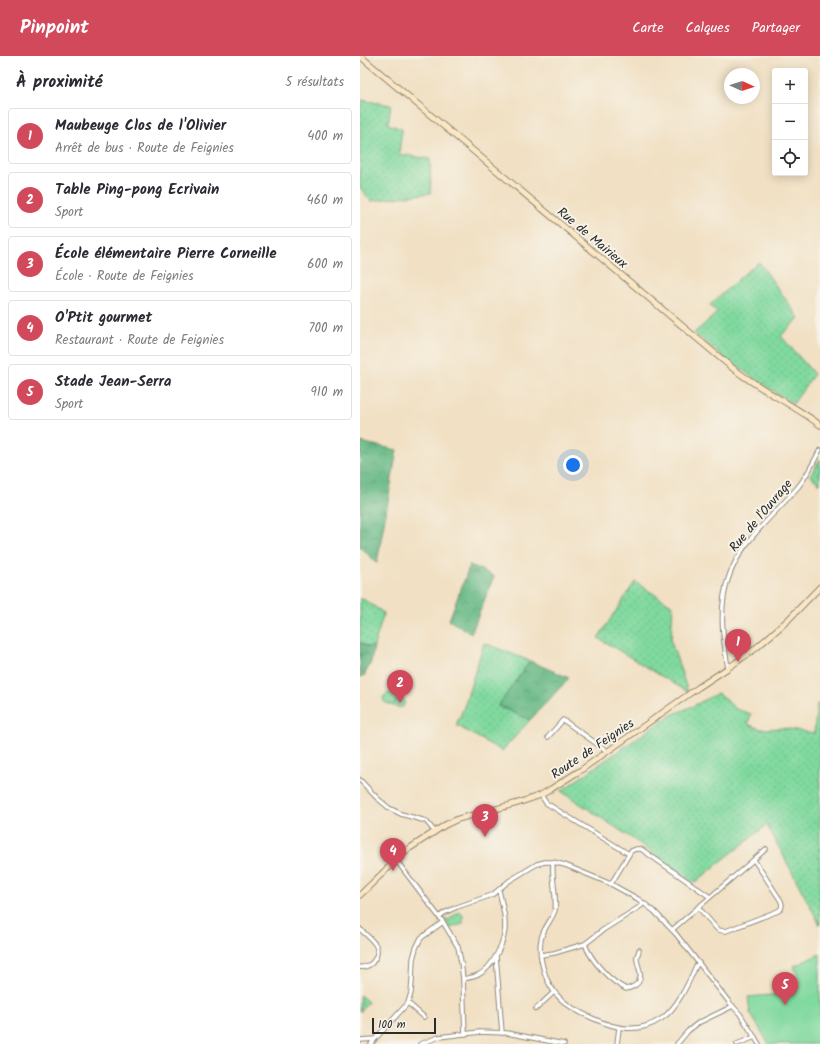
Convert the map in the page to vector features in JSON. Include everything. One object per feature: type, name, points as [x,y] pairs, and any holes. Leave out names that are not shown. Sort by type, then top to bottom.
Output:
[{"type":"street","name":"Rue de Mairieux","points":[[360,56],[734,369],[820,425]]},
{"type":"street","name":"Rue de l'Ouvrage","points":[[728,668],[722,626],[722,608],[725,587],[732,566],[745,546],[801,483],[820,450]]},
{"type":"street","name":"Route de Feignies","points":[[360,896],[407,850],[458,819],[518,803],[551,790],[755,649],[776,631],[820,587]]},
{"type":"street","points":[[548,737],[562,720],[607,751]]},
{"type":"street","points":[[360,780],[389,808],[401,814],[426,821],[435,832]]},
{"type":"street","points":[[541,795],[546,803],[629,854]]},
{"type":"street","points":[[611,884],[631,851],[641,849],[710,897]]},
{"type":"street","points":[[672,930],[766,849]]},
{"type":"street","points":[[396,860],[442,922],[458,947],[463,979],[465,1034]]},
{"type":"street","points":[[698,907],[717,929],[722,931],[726,931],[781,909],[781,901],[754,860]]},
{"type":"street","points":[[438,917],[456,907],[492,895],[509,881],[541,862],[552,862],[564,865],[611,884],[643,902],[654,911],[672,930],[740,1014],[759,1044]]},
{"type":"street","points":[[552,862],[556,906],[555,912],[543,931],[541,938],[541,955],[544,972],[554,992],[566,1004],[576,1011],[620,1028],[646,1026],[662,1018],[678,1000],[699,963]]},
{"type":"street","points":[[463,979],[478,975],[486,969],[496,956],[502,942],[505,926],[504,912],[498,890]]},
{"type":"street","points":[[541,955],[585,944],[603,930],[641,906],[643,902]]},
{"type":"street","points":[[371,1044],[408,1002],[411,993],[413,959],[416,948],[421,938],[442,922]]},
{"type":"street","points":[[360,929],[377,946],[378,952],[369,966],[363,968],[360,967]]},
{"type":"street","points":[[585,944],[596,964],[619,986],[626,989],[633,988],[638,983],[640,978],[641,972],[637,956],[639,950]]},
{"type":"street","points":[[496,956],[502,1033]]},
{"type":"street","points":[[536,1009],[554,992]]},
{"type":"street","points":[[408,1002],[424,1017]]},
{"type":"street","points":[[677,1044],[688,1030],[698,1023],[733,1006]]},
{"type":"street","points":[[616,1044],[620,1028]]},
{"type":"street","points":[[420,1044],[439,1037],[480,1032],[508,1033],[564,1044]]},
{"type":"street","points":[[737,1044],[755,1037]]},
{"type":"street","points":[[360,1040],[375,1039]]},
{"type":"green space","points":[[360,100],[391,105],[388,124],[402,129],[399,154],[430,159],[431,193],[371,201],[360,188]]},
{"type":"green space","points":[[759,262],[799,318],[781,336],[814,374],[793,404],[727,360],[694,333],[717,313],[710,305]]},
{"type":"green space","points":[[360,442],[397,450],[377,563],[360,547]]},
{"type":"green space","points":[[820,459],[820,484],[810,476]]},
{"type":"green space","points":[[470,565],[494,576],[471,634],[449,620]]},
{"type":"green space","points":[[635,582],[673,606],[671,641],[688,692],[598,638]]},
{"type":"green space","points":[[360,598],[384,613],[374,646],[368,647],[360,642]]},
{"type":"green space","points":[[360,642],[368,647],[374,646],[371,662],[364,676],[360,677]]},
{"type":"green space","points":[[484,643],[530,661],[498,706],[530,720],[502,751],[456,725],[464,707]]},
{"type":"green space","points":[[530,661],[569,678],[530,720],[498,706]]},
{"type":"green space","points":[[391,693],[398,697],[395,703],[391,705],[384,702],[383,697],[386,694]]},
{"type":"green space","points":[[718,693],[736,709],[751,714],[748,724],[760,729],[783,728],[814,733],[817,704],[820,704],[820,925],[767,825],[694,883],[636,841],[561,791],[669,716]]},
{"type":"green space","points":[[398,697],[402,697],[405,702],[404,706],[398,707],[391,705],[395,703]]},
{"type":"green space","points":[[460,911],[463,916],[463,924],[450,928],[446,922],[446,918],[448,920]]},
{"type":"green space","points":[[820,954],[820,1044],[769,1044],[750,1013],[748,997],[793,993],[800,984],[794,966]]},
{"type":"green space","points":[[360,995],[368,1002],[360,1012]]},
{"type":"place","name":"Maubeuge Clos de l'Olivier","points":[[738,662]]},
{"type":"place","name":"Table Ping-pong Ecrivain","points":[[400,703]]},
{"type":"place","name":"École élémentaire Pierre Corneille","points":[[485,837]]},
{"type":"place","name":"O'Ptit gourmet","points":[[393,871]]},
{"type":"place","name":"Stade Jean-Serra","points":[[785,1005]]}]
